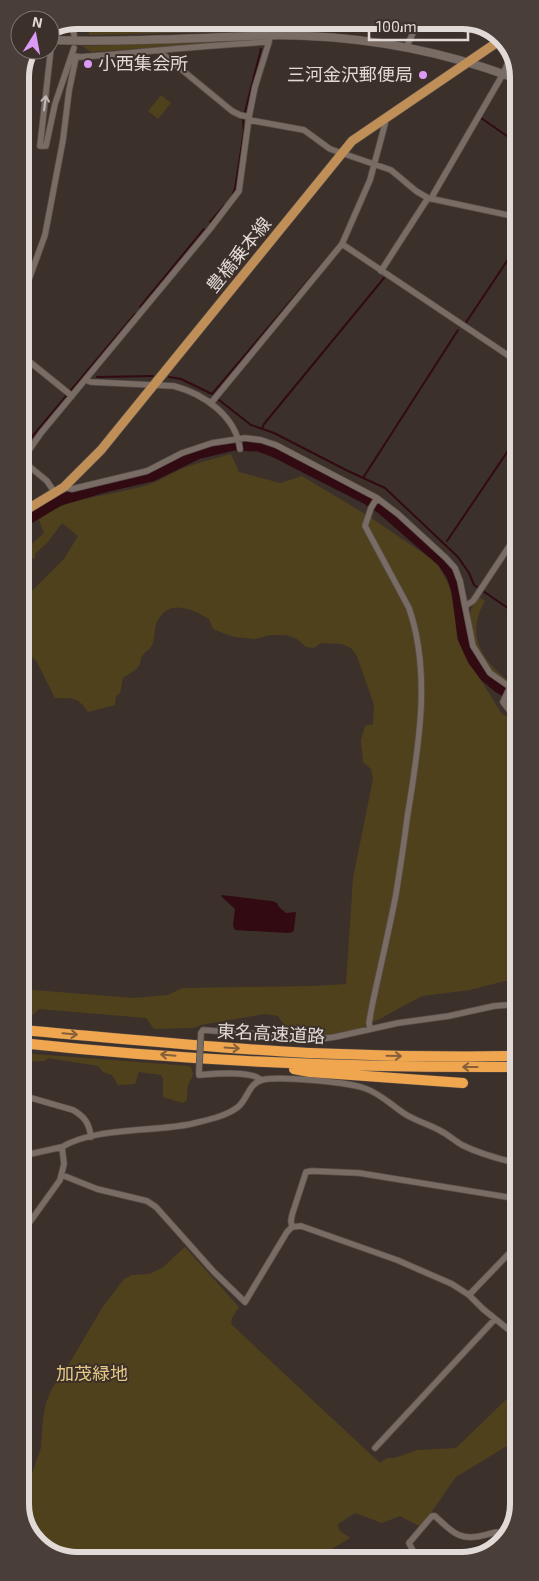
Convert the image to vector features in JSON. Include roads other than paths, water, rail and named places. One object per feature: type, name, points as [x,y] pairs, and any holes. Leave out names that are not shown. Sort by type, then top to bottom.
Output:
[{"type":"highway","name":"東名高速道路","points":[[29,1031],[201,1046],[308,1053],[443,1057],[510,1056]]},
{"type":"highway","name":"東名高速道路","points":[[29,1044],[260,1062],[371,1066],[510,1067]]},
{"type":"highway","points":[[260,1062],[310,1072],[463,1083]]},
{"type":"main road","points":[[60,40],[101,42],[270,35],[339,38],[406,48],[467,63],[510,77]]},
{"type":"main road","name":"豊橋乗本線","points":[[29,508],[64,487],[101,450],[352,141],[496,43]]},
{"type":"street","points":[[74,29],[74,35]]},
{"type":"street","points":[[145,29],[270,35]]},
{"type":"street","points":[[29,451],[41,433],[71,396],[235,198],[239,191],[255,87],[271,29]]},
{"type":"street","points":[[406,48],[415,29]]},
{"type":"street","points":[[74,56],[159,51],[270,35]]},
{"type":"street","points":[[29,280],[45,236],[63,140],[74,48]]},
{"type":"street","points":[[159,51],[232,111],[240,115],[249,119],[304,130],[330,149],[374,163],[398,174],[416,191],[430,199],[510,216]]},
{"type":"street","points":[[49,60],[40,146],[46,146],[55,104],[74,56]]},
{"type":"street","points":[[381,271],[430,199],[504,74],[508,63]]},
{"type":"street","points":[[211,403],[342,244],[370,180],[385,118]]},
{"type":"street","points":[[342,244],[510,357]]},
{"type":"street","points":[[29,361],[71,396]]},
{"type":"street","points":[[86,380],[91,382],[184,388],[211,403],[230,421],[240,449]]},
{"type":"street","points":[[64,487],[72,489],[137,474],[195,448],[238,440],[261,440],[276,445],[376,499],[398,514],[455,568],[460,581],[472,646],[490,673],[509,689],[503,702],[510,711]]},
{"type":"street","points":[[29,466],[47,481],[54,493]]},
{"type":"street","points":[[370,1029],[369,1023],[372,1006],[396,894],[413,785],[421,707],[421,661],[414,622],[409,608],[367,532],[366,526],[371,508],[376,499]]},
{"type":"street","points":[[465,606],[473,601],[510,544]]},
{"type":"street","points":[[261,1080],[255,1076],[236,1074],[198,1075],[201,1033],[203,1030],[320,1039],[335,1038],[398,1022],[449,1016],[494,1006],[510,1005]]},
{"type":"street","points":[[29,1154],[62,1147],[91,1137],[128,1130],[186,1125],[209,1120],[237,1108],[253,1086],[261,1080],[284,1079],[363,1087],[379,1094],[417,1121],[437,1129],[460,1144],[478,1153],[510,1162]]},
{"type":"street","points":[[29,1097],[81,1114],[88,1122],[91,1137]]},
{"type":"street","points":[[29,1224],[49,1198],[62,1174],[64,1164],[62,1147]]},
{"type":"street","points":[[292,1227],[292,1216],[306,1172],[312,1171],[359,1173],[510,1198]]},
{"type":"street","points":[[62,1174],[96,1189],[147,1201],[156,1207],[214,1272],[245,1302],[287,1232],[292,1227],[301,1226],[396,1260],[452,1284],[469,1294],[510,1331]]},
{"type":"street","points":[[469,1294],[510,1251]]},
{"type":"street","points":[[375,1448],[495,1319]]},
{"type":"street","points":[[414,1552],[409,1543],[432,1516],[435,1516],[461,1537],[468,1539],[500,1533]]},
{"type":"waterway","points":[[245,112],[261,49]]},
{"type":"waterway","points":[[481,118],[510,138]]},
{"type":"waterway","points":[[232,196],[235,189],[244,131],[243,120]]},
{"type":"waterway","points":[[210,222],[224,206]]},
{"type":"waterway","points":[[140,307],[204,229]]},
{"type":"waterway","points":[[212,394],[339,244]]},
{"type":"waterway","points":[[465,324],[510,256]]},
{"type":"waterway","points":[[262,429],[264,424],[384,278]]},
{"type":"waterway","points":[[29,440],[135,314]]},
{"type":"waterway","points":[[363,478],[458,330]]},
{"type":"waterway","points":[[97,377],[153,376]]},
{"type":"waterway","points":[[169,377],[181,379],[212,394]]},
{"type":"waterway","points":[[219,400],[251,425],[274,433],[385,488],[458,557],[469,573],[474,585],[479,588]]},
{"type":"waterway","points":[[29,518],[60,500],[152,476],[197,454],[234,445],[259,446],[275,452],[365,498],[382,509],[443,562],[452,576],[457,591],[463,638],[473,660],[485,676],[510,694]]},
{"type":"waterway","points":[[447,541],[510,448]]},
{"type":"waterway","points":[[483,591],[510,610]]},
{"type":"place","name":"小西集会所","points":[[88,64]]},
{"type":"place","name":"三河金沢郵便局","points":[[423,75]]},
{"type":"park label","name":"加茂緑地","points":[[92,1374]]}]
